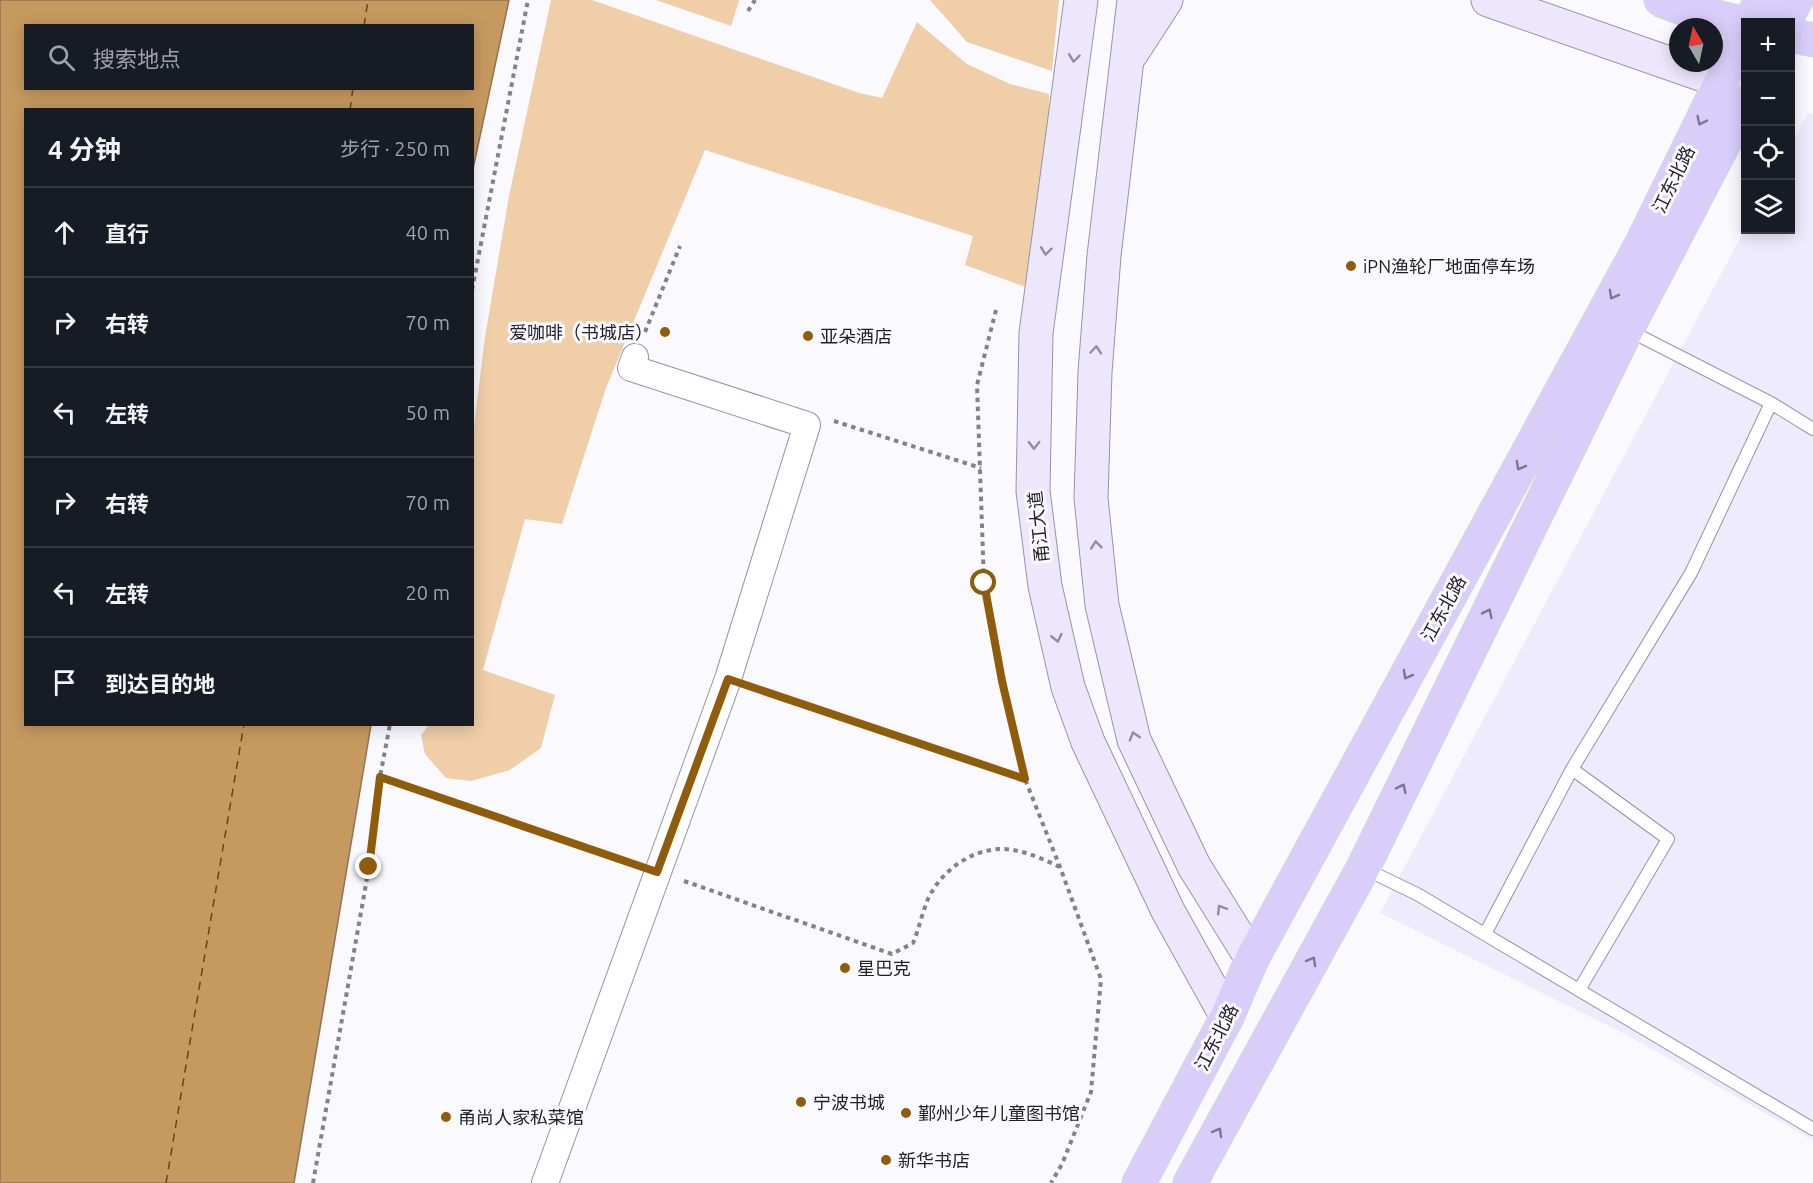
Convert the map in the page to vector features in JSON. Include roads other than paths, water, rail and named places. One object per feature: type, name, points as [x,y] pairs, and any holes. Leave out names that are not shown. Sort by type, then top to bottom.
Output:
[{"type":"main road","points":[[1660,0],[1691,11],[1741,22]]},
{"type":"main road","points":[[1751,18],[1761,0]]},
{"type":"main road","points":[[1787,18],[1796,0]]},
{"type":"main road","points":[[1795,35],[1813,40]]},
{"type":"main road","name":"江东北路","points":[[1190,1183],[1363,868],[1627,329],[1737,91],[1741,64]]},
{"type":"main road","name":"江东北路","points":[[1139,1183],[1227,1017],[1252,959],[1642,243],[1737,91]]},
{"type":"street","name":"甬江大道","points":[[1081,0],[1036,333],[1033,491],[1045,586],[1068,687],[1088,742],[1168,911],[1227,1017]]},
{"type":"street","points":[[1134,0],[1104,256],[1095,372],[1091,498],[1102,605],[1134,740],[1194,866],[1252,959]]},
{"type":"street","points":[[1127,60],[1166,0]]},
{"type":"street","points":[[1488,0],[1737,91]]},
{"type":"street","points":[[545,1183],[728,679],[807,424],[631,368],[635,357]]},
{"type":"lane","points":[[1627,329],[1771,403],[1813,429]]},
{"type":"lane","points":[[1485,934],[1572,769],[1691,573],[1771,403]]},
{"type":"lane","points":[[1572,769],[1668,839],[1579,990]]},
{"type":"lane","points":[[1363,868],[1417,894],[1813,1129]]},
{"type":"place","name":"iPN渔轮厂地面停车场","points":[[1351,266]]},
{"type":"place","name":"爱咖啡（书城店）","points":[[665,332]]},
{"type":"place","name":"亚朵酒店","points":[[808,336]]},
{"type":"place","name":"星巴克","points":[[845,968]]},
{"type":"place","name":"宁波书城","points":[[801,1102]]},
{"type":"place","name":"鄞州少年儿童图书馆","points":[[906,1113]]},
{"type":"place","name":"甬尚人家私菜馆","points":[[446,1117]]},
{"type":"place","name":"新华书店","points":[[886,1160]]}]
